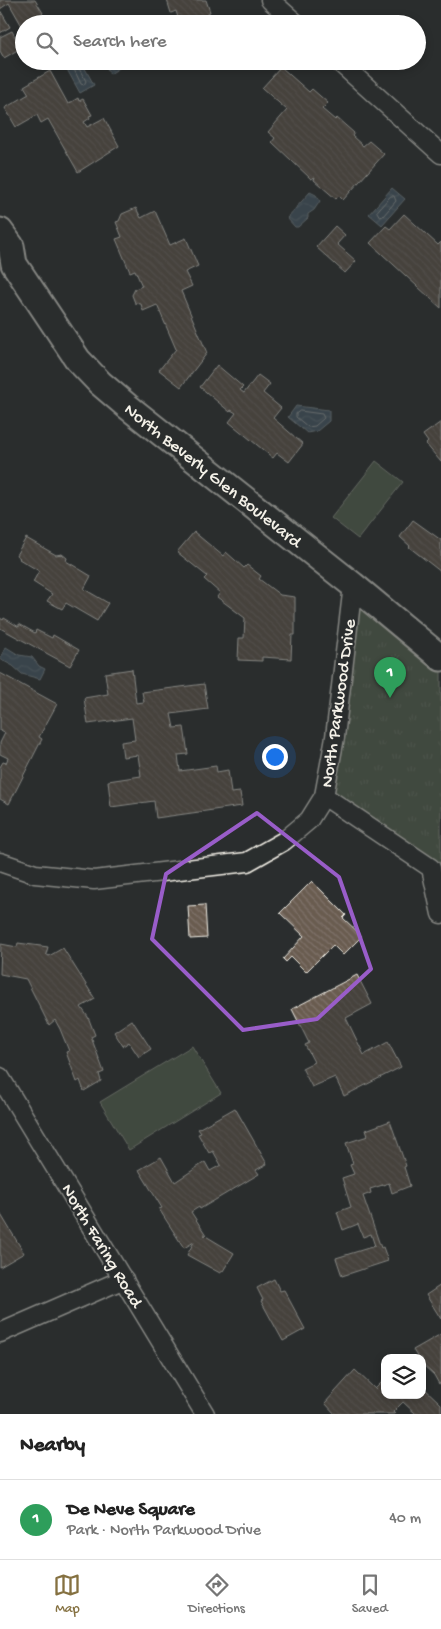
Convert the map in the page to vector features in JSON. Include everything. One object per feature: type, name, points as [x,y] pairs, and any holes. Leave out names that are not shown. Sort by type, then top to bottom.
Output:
[{"type":"main road","name":"North Beverly Glen Boulevard","points":[[0,231],[11,246],[9,264],[78,360],[100,383],[353,585],[441,658]]},
{"type":"street","points":[[270,0],[287,15]]},
{"type":"street","points":[[348,70],[441,154]]},
{"type":"street","name":"North Parkwood Drive","points":[[353,585],[335,737],[324,796],[436,867],[441,914]]},
{"type":"street","points":[[0,862],[35,874],[94,880],[247,862],[284,841],[309,820],[324,796]]},
{"type":"street","name":"North Faring Road","points":[[0,1077],[205,1414]]},
{"type":"street","points":[[0,1333],[124,1279]]},
{"type":"highlighted area","points":[[257,813],[339,877],[371,969],[317,1019],[243,1030],[152,939],[166,874]]},
{"type":"green space","points":[[376,461],[403,482],[358,539],[331,518]]},
{"type":"green space","points":[[353,585],[441,658],[441,866],[431,868],[324,796]]},
{"type":"green space","points":[[192,1046],[221,1093],[129,1150],[100,1102]]},
{"type":"water","points":[[67,70],[86,70],[94,85],[80,93]]},
{"type":"water","points":[[108,70],[116,70],[110,74]]},
{"type":"water","points":[[392,188],[405,199],[382,225],[369,214]]},
{"type":"water","points":[[310,192],[316,195],[320,201],[314,210],[308,214],[308,218],[298,227],[295,227],[287,218]]},
{"type":"water","points":[[296,406],[329,410],[329,421],[317,431],[307,433],[288,417]]},
{"type":"water","points":[[6,647],[19,655],[32,657],[39,666],[45,669],[40,679],[22,674],[13,666],[0,659]]},
{"type":"building","points":[[0,0],[35,0],[43,13],[41,15],[16,15],[9,3],[0,9]]},
{"type":"building","points":[[167,0],[206,0],[210,12],[209,15],[177,15],[176,11],[171,13]]},
{"type":"building","points":[[0,10],[10,27],[0,33]]},
{"type":"building","points":[[12,31],[15,37],[15,52],[4,58],[0,51],[0,37]]},
{"type":"building","points":[[278,70],[284,70],[309,92],[312,89],[328,103],[322,109],[335,120],[337,118],[354,133],[352,136],[363,146],[369,141],[384,154],[343,200],[339,196],[336,199],[314,180],[315,177],[311,179],[272,142],[275,138],[268,132],[287,110],[262,88]]},
{"type":"building","points":[[50,71],[68,104],[78,98],[79,101],[83,99],[92,115],[84,122],[87,127],[104,118],[119,146],[78,172],[48,119],[41,123],[37,115],[16,127],[5,108],[29,94],[24,86]]},
{"type":"building","points":[[136,208],[141,218],[155,211],[170,245],[186,238],[198,266],[185,272],[192,286],[181,291],[207,353],[181,387],[159,370],[176,349],[157,305],[143,311],[141,304],[135,303],[132,295],[135,289],[142,286],[135,270],[130,272],[116,239],[122,237],[116,222],[119,221],[122,214]]},
{"type":"building","points":[[404,214],[438,245],[441,242],[441,308],[370,243],[386,226],[390,229]]},
{"type":"building","points":[[335,226],[345,235],[337,244],[356,261],[345,273],[316,247]]},
{"type":"building","points":[[217,365],[243,387],[240,390],[244,393],[258,375],[270,384],[263,393],[281,408],[273,418],[303,444],[289,462],[277,453],[273,458],[229,422],[236,413],[231,410],[230,412],[200,387]]},
{"type":"building","points":[[441,422],[441,462],[426,444],[428,442],[423,435]]},
{"type":"building","points":[[413,520],[441,540],[441,572],[409,547],[400,537]]},
{"type":"building","points":[[194,532],[223,556],[226,552],[244,568],[247,565],[261,576],[259,579],[280,595],[295,597],[295,635],[292,635],[291,659],[262,657],[262,661],[238,660],[239,638],[244,638],[245,618],[217,597],[220,593],[204,579],[207,576],[177,552]]},
{"type":"building","points":[[26,538],[56,555],[62,554],[67,558],[66,561],[91,576],[84,589],[108,603],[97,621],[66,603],[62,609],[47,601],[52,594],[33,582],[39,571],[19,559],[16,555]]},
{"type":"building","points":[[0,618],[3,620],[4,618],[19,627],[19,624],[35,633],[36,630],[52,638],[53,635],[79,650],[70,666],[0,628]]},
{"type":"building","points":[[132,669],[136,703],[144,702],[142,692],[204,684],[208,709],[171,714],[174,728],[184,727],[188,754],[178,755],[180,771],[216,766],[217,772],[228,770],[231,793],[240,792],[242,806],[156,818],[154,801],[111,807],[108,781],[141,776],[138,755],[123,757],[121,742],[135,740],[132,718],[88,724],[84,698],[108,694],[105,673]]},
{"type":"building","points":[[0,673],[57,704],[39,737],[42,739],[9,804],[0,799],[0,767],[3,762],[6,763],[8,758],[0,754],[0,743],[5,733],[0,731]]},
{"type":"building","points":[[312,881],[346,915],[343,918],[362,936],[343,955],[333,945],[306,972],[291,957],[286,962],[283,959],[304,936],[280,913]]},
{"type":"building","points":[[205,905],[207,938],[190,939],[188,906]]},
{"type":"building","points":[[18,943],[48,947],[46,954],[49,956],[63,948],[95,999],[81,1007],[88,1017],[95,1035],[91,1037],[104,1072],[99,1074],[101,1081],[84,1091],[80,1080],[77,1082],[66,1052],[69,1051],[60,1029],[55,1020],[49,1025],[26,979],[0,974],[1,944],[17,947]]},
{"type":"building","points":[[357,975],[372,1004],[346,1018],[364,1055],[388,1042],[401,1067],[344,1096],[335,1077],[312,1087],[302,1068],[314,1062],[305,1045],[309,1043],[292,1009]]},
{"type":"building","points":[[132,1020],[151,1049],[139,1057],[129,1042],[123,1046],[114,1032]]},
{"type":"building","points":[[235,1108],[267,1164],[256,1170],[259,1174],[200,1209],[199,1207],[191,1212],[206,1235],[204,1235],[234,1253],[220,1273],[187,1255],[194,1242],[184,1248],[159,1209],[162,1208],[139,1170],[161,1157],[175,1182],[205,1162],[210,1171],[221,1165],[213,1151],[209,1153],[198,1134],[201,1133],[198,1129]]},
{"type":"building","points":[[390,1121],[406,1166],[404,1167],[410,1186],[392,1193],[389,1183],[370,1189],[371,1193],[363,1196],[381,1248],[383,1247],[388,1261],[342,1276],[336,1258],[375,1246],[371,1234],[363,1237],[358,1224],[343,1230],[337,1212],[351,1207],[342,1178],[354,1174],[350,1165],[353,1164],[346,1143],[368,1136],[366,1130]]},
{"type":"building","points":[[0,1213],[24,1253],[0,1267]]},
{"type":"building","points":[[274,1279],[280,1291],[284,1290],[305,1329],[283,1341],[261,1301],[263,1300],[257,1288]]},
{"type":"building","points":[[441,1285],[441,1319],[426,1295]]},
{"type":"building","points":[[441,1334],[441,1383],[439,1384],[434,1375],[426,1368],[426,1354],[416,1354],[413,1350]]},
{"type":"building","points":[[355,1370],[375,1389],[381,1383],[381,1399],[426,1399],[426,1390],[441,1404],[441,1414],[416,1414],[403,1402],[393,1412],[395,1414],[335,1414],[325,1403]]},
{"type":"place","name":"De Neve Square","points":[[390,698]]}]
